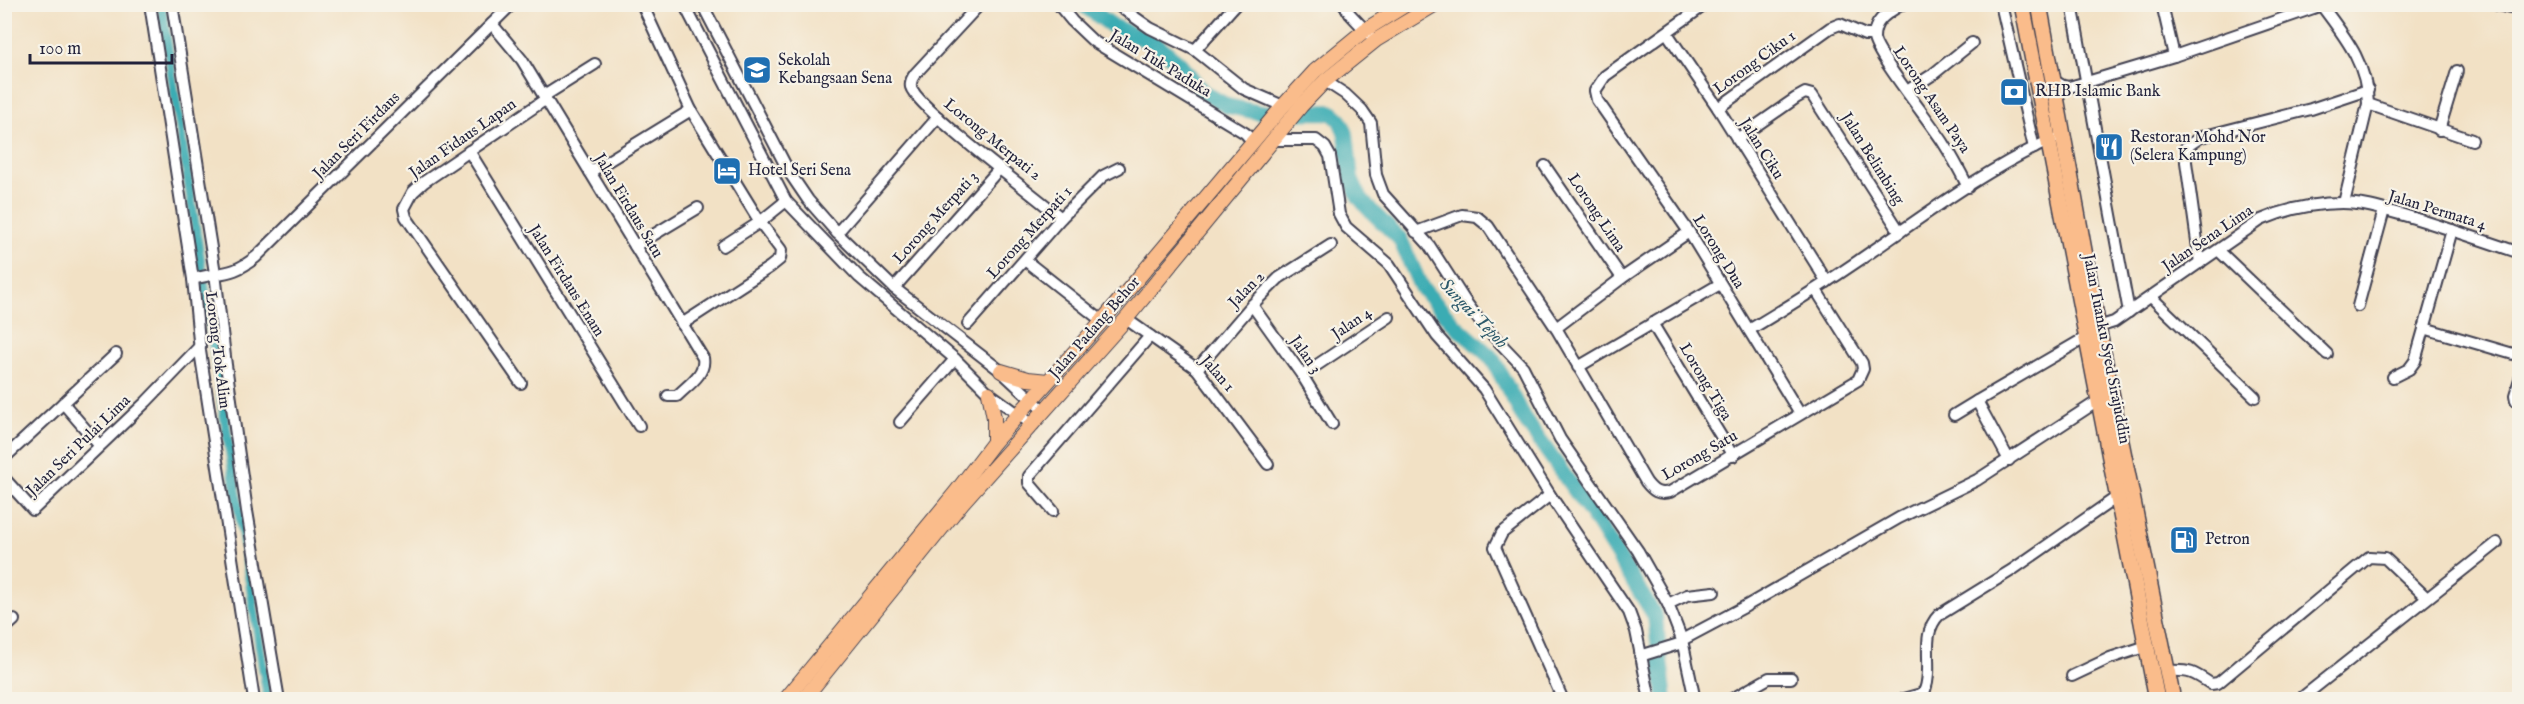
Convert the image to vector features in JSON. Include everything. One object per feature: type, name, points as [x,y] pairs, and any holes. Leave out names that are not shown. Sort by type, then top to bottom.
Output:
[{"type":"highway","name":"Jalan Tuanku Syed Sirajuddin","points":[[2022,4],[2055,138],[2089,331],[2144,598],[2147,646],[2157,699]]},
{"type":"highway","name":"Jalan Tuanku Syed Sirajuddin","points":[[2039,4],[2053,80],[2055,138]]},
{"type":"highway","name":"Jalan Tuanku Syed Sirajuddin","points":[[2089,331],[2098,401],[2117,496],[2173,699]]},
{"type":"main road","name":"Jalan Padang Behor","points":[[785,699],[956,492],[994,442],[1102,321],[1283,106],[1315,71],[1365,30],[1407,4]]},
{"type":"main road","name":"Jalan Padang Behor","points":[[802,699],[962,503],[1126,320],[1301,106],[1325,81],[1376,40],[1436,4]]},
{"type":"main road","points":[[1001,371],[1028,379],[1048,381]]},
{"type":"main road","points":[[989,393],[994,418],[994,442]]},
{"type":"street","name":"Lorong Tok Alim","points":[[150,4],[195,278],[200,346],[254,699]]},
{"type":"street","points":[[172,4],[214,274],[247,511],[279,699]]},
{"type":"street","name":"Jalan Seri Firdaus","points":[[195,278],[214,274],[230,274],[243,268],[256,257],[512,4]]},
{"type":"street","points":[[642,4],[691,110],[760,222],[781,250],[780,259],[682,324]]},
{"type":"street","points":[[684,4],[786,201],[859,277],[955,359],[989,393],[1033,425]]},
{"type":"street","points":[[702,4],[789,172],[808,200],[837,233],[894,288],[1001,371],[1044,411]]},
{"type":"street","name":"Lorong Merpati 2","points":[[980,4],[961,22],[911,81],[911,88],[938,117],[1061,218]]},
{"type":"street","name":"Jalan Tuk Paduka","points":[[1058,4],[1078,28],[1093,41],[1256,139]]},
{"type":"street","points":[[1116,4],[1143,23],[1195,50],[1244,89],[1283,106]]},
{"type":"street","points":[[1195,50],[1236,4]]},
{"type":"street","points":[[1344,4],[1376,40]]},
{"type":"street","points":[[1667,33],[1706,4]]},
{"type":"street","points":[[1875,32],[1881,17],[1902,4]]},
{"type":"street","points":[[2001,4],[2034,148]]},
{"type":"street","points":[[2072,4],[2129,312]]},
{"type":"street","points":[[2162,4],[2174,56]]},
{"type":"street","points":[[2494,4],[2510,8]]},
{"type":"street","points":[[2053,80],[2069,87],[2174,56],[2323,5],[2351,44],[2365,75],[2368,90],[2368,104],[2344,203]]},
{"type":"street","name":"Jalan Firdaus Satu","points":[[492,24],[522,60],[703,358],[704,366],[700,373],[677,396],[668,396]]},
{"type":"street","name":"Lorong Ciku 1","points":[[1718,108],[1830,28],[1840,24],[1865,35],[1875,32]]},
{"type":"street","name":"Lorong Asam Paya","points":[[1875,32],[1874,41],[1884,60],[1944,143],[1968,187]]},
{"type":"street","name":"Jalan Ciku","points":[[1667,33],[1718,108],[1827,282]]},
{"type":"street","name":"Lorong Dua","points":[[1667,33],[1605,76],[1597,85],[1595,91],[1597,100],[1689,232],[1800,414]]},
{"type":"street","points":[[1907,91],[1972,44]]},
{"type":"street","name":"Jalan Fidaus Lapan","points":[[521,383],[406,218],[404,209],[413,192],[424,182],[595,64]]},
{"type":"street","points":[[2439,130],[2457,71]]},
{"type":"street","points":[[1325,81],[1345,94],[1362,110],[1371,123],[1376,175],[1383,194],[1429,245],[1482,324],[1523,367],[1560,439],[1638,551],[1668,604],[1695,699]]},
{"type":"street","points":[[2200,262],[2186,162],[2186,147],[2201,137],[2311,109],[2368,90]]},
{"type":"street","name":"Jalan Belimbing","points":[[1737,139],[1805,93],[1812,95],[1900,231]]},
{"type":"street","points":[[2368,104],[2472,140]]},
{"type":"street","points":[[590,172],[691,110]]},
{"type":"street","points":[[837,233],[938,117]]},
{"type":"street","points":[[1277,136],[1316,140],[1325,147],[1330,156],[1339,214],[1346,227],[1389,264],[1437,336],[1484,389],[1550,495],[1629,612],[1645,655],[1650,699]]},
{"type":"street","points":[[1749,330],[1816,290],[1968,187],[2055,138]]},
{"type":"street","name":"Jalan Firdaus Enam","points":[[469,151],[639,426]]},
{"type":"street","name":"Lorong Lima","points":[[1545,166],[1622,278]]},
{"type":"street","name":"Lorong Merpati 3","points":[[894,288],[1000,168]]},
{"type":"street","name":"Lorong Merpati 1","points":[[968,324],[1026,261],[1061,218],[1103,176],[1119,168]]},
{"type":"street","points":[[723,246],[760,222],[786,201]]},
{"type":"street","name":"Jalan Sena Lima","points":[[1954,416],[2089,331],[2111,324],[2261,220],[2282,211],[2303,206],[2344,203]]},
{"type":"street","name":"Jalan Permata 4","points":[[2344,203],[2384,210],[2520,253]]},
{"type":"street","points":[[634,246],[698,208]]},
{"type":"street","points":[[2358,306],[2384,210]]},
{"type":"street","name":"Lorong Satu","points":[[1416,231],[1462,215],[1477,217],[1488,226],[1556,327],[1646,482],[1657,493],[1670,492],[1858,380],[1863,369],[1862,363],[1816,290]]},
{"type":"street","points":[[2393,378],[2409,369],[2415,361],[2452,230]]},
{"type":"street","points":[[1556,327],[1689,232]]},
{"type":"street","name":"Jalan 2","points":[[1197,369],[1252,305],[1280,278],[1330,245]]},
{"type":"street","points":[[2219,251],[2327,354]]},
{"type":"street","points":[[1026,261],[1102,321]]},
{"type":"street","points":[[1578,367],[1720,284]]},
{"type":"street","points":[[2151,297],[2255,397]]},
{"type":"street","name":"Jalan 3","points":[[1252,305],[1302,375],[1332,423]]},
{"type":"street","name":"Jalan 4","points":[[1302,375],[1389,317]]},
{"type":"street","name":"Jalan 1","points":[[1126,320],[1197,369],[1268,464]]},
{"type":"street","name":"Lorong Tiga","points":[[1652,323],[1733,456]]},
{"type":"street","points":[[2424,328],[2520,356]]},
{"type":"street","points":[[1053,512],[1029,483],[1029,476],[1150,336]]},
{"type":"street","name":"Jalan Seri Pulai Lima","points":[[4,478],[33,510],[146,402],[200,346]]},
{"type":"street","points":[[4,458],[116,354]]},
{"type":"street","points":[[900,422],[955,359]]},
{"type":"street","points":[[2520,379],[2515,395],[2516,400],[2520,401]]},
{"type":"street","points":[[1977,401],[2009,460]]},
{"type":"street","points":[[1645,655],[1680,643],[1899,518],[1977,480],[2098,401]]},
{"type":"street","points":[[63,403],[99,445]]},
{"type":"street","points":[[1550,495],[1502,533],[1495,547],[1563,699]]},
{"type":"street","points":[[1900,699],[1921,694],[1925,690],[1928,637],[1934,620],[1939,615],[2012,570],[2117,496]]},
{"type":"street","points":[[2299,699],[2497,543]]},
{"type":"street","points":[[2167,671],[2190,671],[2201,675],[2211,684],[2218,683],[2369,557],[2385,558],[2426,597]]},
{"type":"street","points":[[1668,604],[1687,595],[1714,592]]},
{"type":"street","points":[[4,629],[14,620]]},
{"type":"street","points":[[2073,676],[2110,658],[2147,646]]},
{"type":"street","points":[[1730,699],[1769,678],[1791,678]]},
{"type":"waterway","points":[[161,4],[268,700]]},
{"type":"waterway","name":"Sungai Tepoh","points":[[1082,4],[1114,27],[1158,45],[1180,64],[1203,92],[1227,106],[1262,113],[1331,112],[1340,120],[1346,134],[1351,179],[1359,197],[1400,239],[1421,287],[1455,325],[1492,358],[1523,417],[1593,516],[1655,616],[1665,700]]},
{"type":"place","name":"Sekolah Kebangsaan Sena","points":[[757,70]]},
{"type":"place","name":"RHB Islamic Bank","points":[[2014,92]]},
{"type":"place","name":"Restoran Mohd Nor (Selera Kampung)","points":[[2109,147]]},
{"type":"place","name":"Hotel Seri Sena","points":[[727,171]]},
{"type":"place","name":"Petron","points":[[2184,540]]}]
